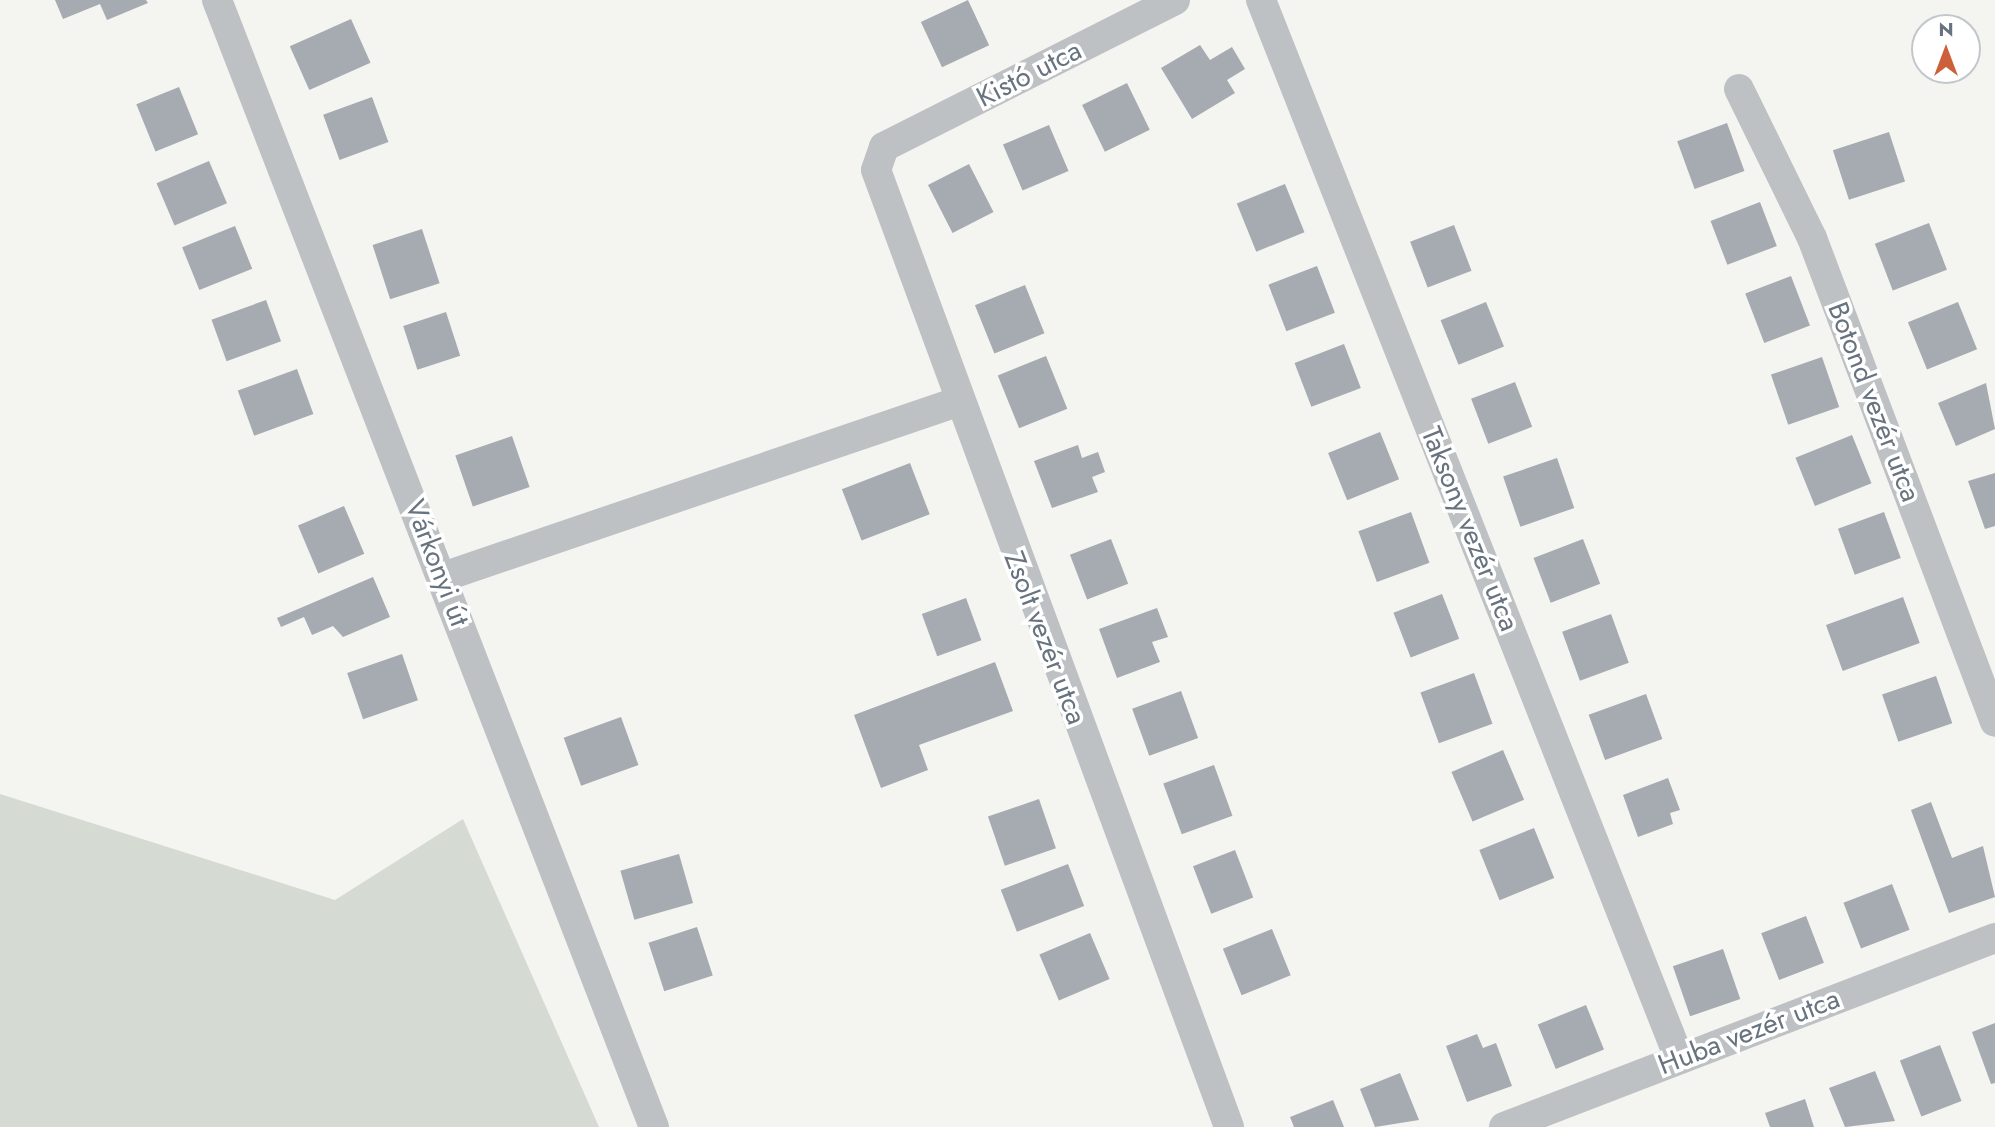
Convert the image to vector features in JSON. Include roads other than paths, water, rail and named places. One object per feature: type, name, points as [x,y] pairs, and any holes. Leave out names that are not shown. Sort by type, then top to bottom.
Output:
[{"type":"street","name":"Várkonyi út","points":[[217,0],[443,577],[654,1127]]},
{"type":"street","name":"Kistó utca","points":[[884,147],[1175,0]]},
{"type":"street","name":"Taksony vezér utca","points":[[1261,0],[1679,1058]]},
{"type":"street","name":"Botond vezér utca","points":[[1738,89],[1812,238],[1995,723]]},
{"type":"street","name":"Zsolt vezér utca","points":[[884,147],[876,164],[878,184],[1229,1127]]},
{"type":"street","points":[[443,577],[957,402]]},
{"type":"street","name":"Huba vezér utca","points":[[1504,1127],[1995,938]]}]
